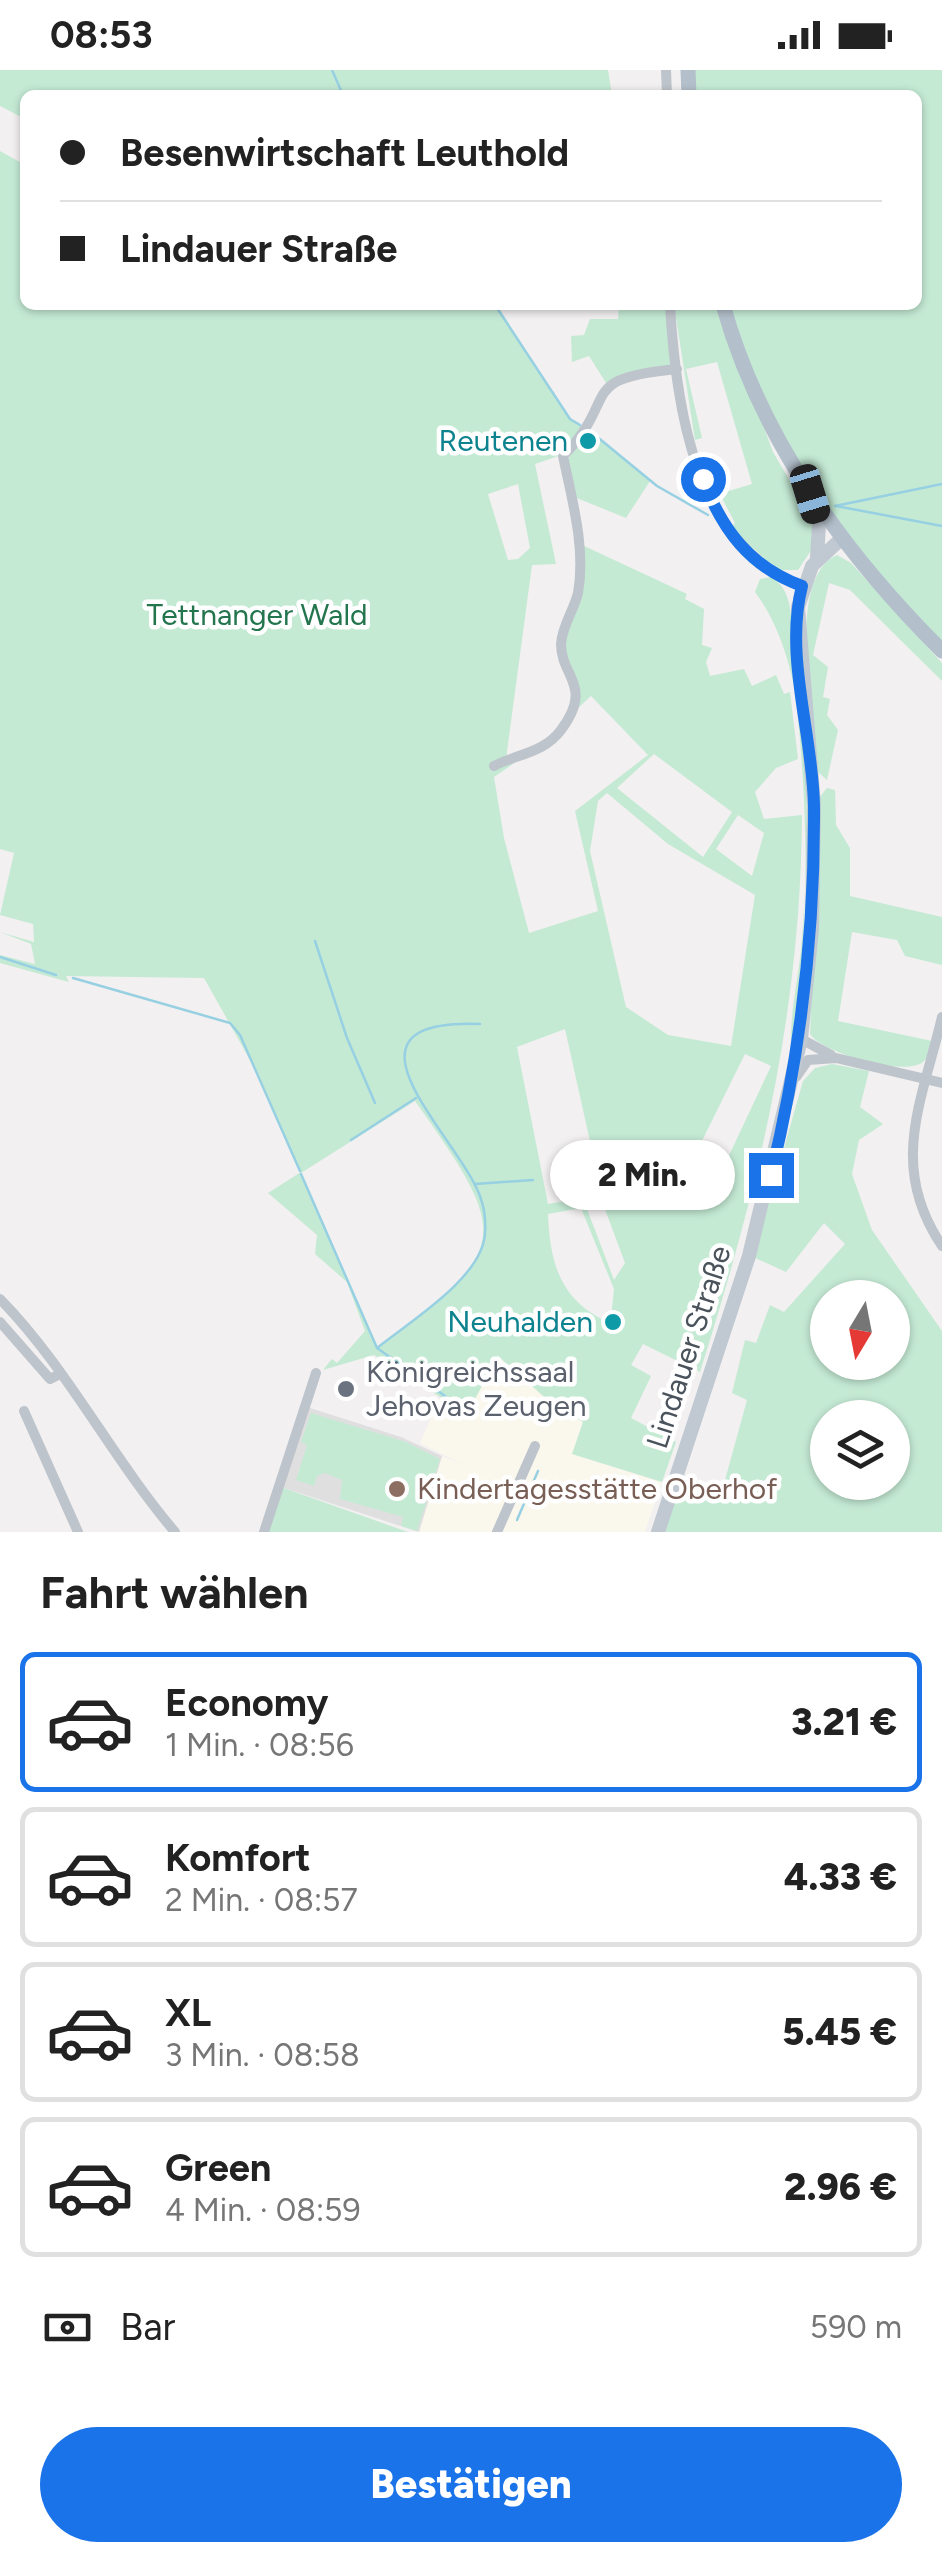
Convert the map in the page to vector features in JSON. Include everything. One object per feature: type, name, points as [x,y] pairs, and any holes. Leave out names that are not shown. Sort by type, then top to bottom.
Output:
[{"type":"main road","points":[[725,310],[770,426],[810,494],[842,538],[942,650]]},
{"type":"main road","points":[[810,494],[819,524],[817,558]]},
{"type":"main road","name":"Lindauer Straße","points":[[658,1532],[749,1256],[801,1039],[811,941],[814,823],[797,638],[802,586],[817,558],[842,538]]},
{"type":"street","points":[[671,310],[677,369],[695,455],[719,517],[752,558],[802,586]]},
{"type":"street","points":[[494,766],[553,739],[566,722],[574,698],[575,682],[561,642],[578,592],[580,547],[563,456],[580,437],[609,384],[629,374],[677,369]]},
{"type":"street","points":[[942,1017],[910,1165],[918,1206],[942,1246]]},
{"type":"street","points":[[801,1039],[836,1058],[942,1083]]},
{"type":"street","points":[[792,1087],[808,1060],[836,1058]]},
{"type":"street","points":[[0,1300],[60,1374],[113,1454],[175,1532]]},
{"type":"street","points":[[0,1322],[50,1379],[60,1374]]},
{"type":"street","points":[[264,1532],[316,1372]]},
{"type":"street","points":[[24,1410],[78,1532]]},
{"type":"street","points":[[497,1532],[535,1446]]},
{"type":"shaded area","points":[[498,1356],[551,1403],[583,1422],[573,1454],[662,1482],[645,1532],[419,1532],[442,1456],[464,1465],[420,1443],[441,1395],[466,1413]]},
{"type":"shaded area","points":[[307,1407],[401,1437],[442,1456],[419,1532],[281,1487]]},
{"type":"green space","points":[[0,70],[608,70],[611,90],[20,90],[20,116],[0,106]]},
{"type":"green space","points":[[694,70],[942,70],[942,643],[863,553],[794,456],[758,385],[731,310],[922,310],[922,90],[695,90]]},
{"type":"green space","name":"Tettnanger Wald","points":[[0,151],[20,162],[20,310],[500,310],[570,419],[584,428],[561,455],[535,464],[556,564],[532,565],[506,759],[520,759],[494,777],[504,838],[529,933],[598,911],[575,811],[648,755],[591,696],[578,708],[562,649],[573,612],[582,545],[687,594],[685,599],[704,609],[702,645],[712,648],[706,662],[710,676],[744,669],[752,686],[776,675],[784,694],[790,692],[798,759],[776,768],[755,792],[764,819],[802,815],[794,959],[785,1029],[758,1166],[700,1372],[643,1344],[631,1365],[651,1376],[631,1418],[676,1442],[662,1482],[572,1454],[583,1422],[551,1403],[498,1356],[467,1414],[374,1355],[323,1370],[332,1359],[337,1363],[365,1331],[347,1282],[315,1254],[317,1235],[268,1193],[301,1172],[259,1076],[204,978],[66,976],[69,982],[0,963],[0,955],[35,964],[31,944],[0,932],[34,942],[33,924],[0,915],[14,853],[0,849]],"holes":[[[518,484],[530,548],[518,559],[508,560],[488,494]],[[654,754],[732,812],[703,857],[617,788]],[[607,793],[668,844],[755,895],[731,1046],[668,1035],[626,1007],[590,851],[598,801]],[[738,815],[764,833],[752,876],[716,849]],[[565,1029],[602,1195],[548,1204],[517,1047]],[[745,1054],[771,1066],[717,1181],[689,1167]],[[415,1101],[468,1182],[481,1212],[483,1237],[474,1261],[454,1286],[378,1348],[301,1173]],[[603,1204],[625,1263],[614,1280],[587,1209]],[[581,1208],[614,1289],[611,1318],[604,1320],[589,1311],[567,1289],[551,1247],[548,1214]]]},
{"type":"green space","points":[[619,310],[668,310],[673,363],[669,368],[622,374],[608,386],[589,356],[572,362],[571,336],[584,335],[590,319],[618,319]]},
{"type":"green space","points":[[675,310],[720,310],[773,452],[815,524],[814,546],[798,570],[777,570],[731,528],[735,523],[723,500],[713,498],[706,478],[713,475],[719,494],[752,484],[717,362],[686,369],[702,438],[695,440]]},
{"type":"green space","points":[[590,429],[650,481],[626,518],[572,496],[567,460]]},
{"type":"green space","points":[[837,555],[851,563],[942,663],[942,681],[850,590],[829,583],[813,655],[828,667],[823,697],[830,699],[827,715],[838,730],[827,780],[818,772],[808,688],[807,621],[811,592],[821,569]]},
{"type":"green space","points":[[771,577],[780,584],[790,606],[796,698],[775,626],[755,592],[760,579]]},
{"type":"green space","points":[[796,698],[807,806],[805,894],[802,765]]},
{"type":"green space","points":[[827,788],[835,790],[836,825],[850,848],[850,896],[942,917],[942,965],[905,956],[897,940],[852,932],[838,1021],[932,1041],[925,1060],[913,1066],[864,1061],[830,1048],[810,1034],[819,798]]},
{"type":"green space","points":[[805,894],[798,995],[791,1044],[792,1017]]},
{"type":"green space","points":[[832,1064],[869,1071],[860,1107],[883,1124],[859,1140],[852,1174],[872,1230],[907,1280],[813,1280],[845,1244],[824,1223],[786,1272],[753,1257],[803,1081],[815,1068]]},
{"type":"green space","points":[[810,1283],[810,1380],[910,1380],[910,1285],[942,1331],[942,1532],[664,1532],[679,1480],[722,1491],[747,1400],[732,1393],[745,1340],[756,1343],[770,1305],[784,1312]]},
{"type":"green space","points":[[311,1413],[406,1442],[440,1459],[417,1531],[401,1526],[403,1517],[340,1499],[342,1480],[325,1473],[317,1476],[314,1486],[296,1480],[307,1445],[301,1442]]},
{"type":"green space","points":[[281,1487],[408,1532],[266,1532]]},
{"type":"waterway","points":[[332,70],[341,90]]},
{"type":"waterway","points":[[498,310],[570,419],[580,425]]},
{"type":"waterway","points":[[590,431],[657,486],[708,515]]},
{"type":"waterway","points":[[835,506],[942,484]]},
{"type":"waterway","points":[[836,506],[942,526]]},
{"type":"waterway","points":[[315,941],[347,1038],[375,1103]]},
{"type":"waterway","points":[[0,957],[56,975]]},
{"type":"waterway","points":[[73,978],[230,1023],[240,1035],[300,1171]]},
{"type":"waterway","points":[[377,1348],[458,1283],[481,1250],[485,1225],[480,1196],[412,1085],[405,1060],[410,1040],[434,1027],[480,1024]]},
{"type":"waterway","points":[[351,1140],[416,1098]]},
{"type":"waterway","points":[[301,1174],[377,1348],[469,1413]]},
{"type":"waterway","points":[[475,1184],[533,1180]]},
{"type":"waterway","points":[[517,1520],[538,1471]]},
{"type":"place","name":"Reutenen","points":[[588,441]]},
{"type":"place","name":"Neuhalden","points":[[613,1322]]},
{"type":"place","name":"Königreichssaal Jehovas Zeugen","points":[[346,1389]]},
{"type":"place","name":"Kindertagesstätte Oberhof","points":[[397,1489]]},
{"type":"route","points":[[703,479],[719,517],[742,549],[762,566],[802,586],[797,638],[813,784],[812,928],[801,1039],[771,1175]]}]
